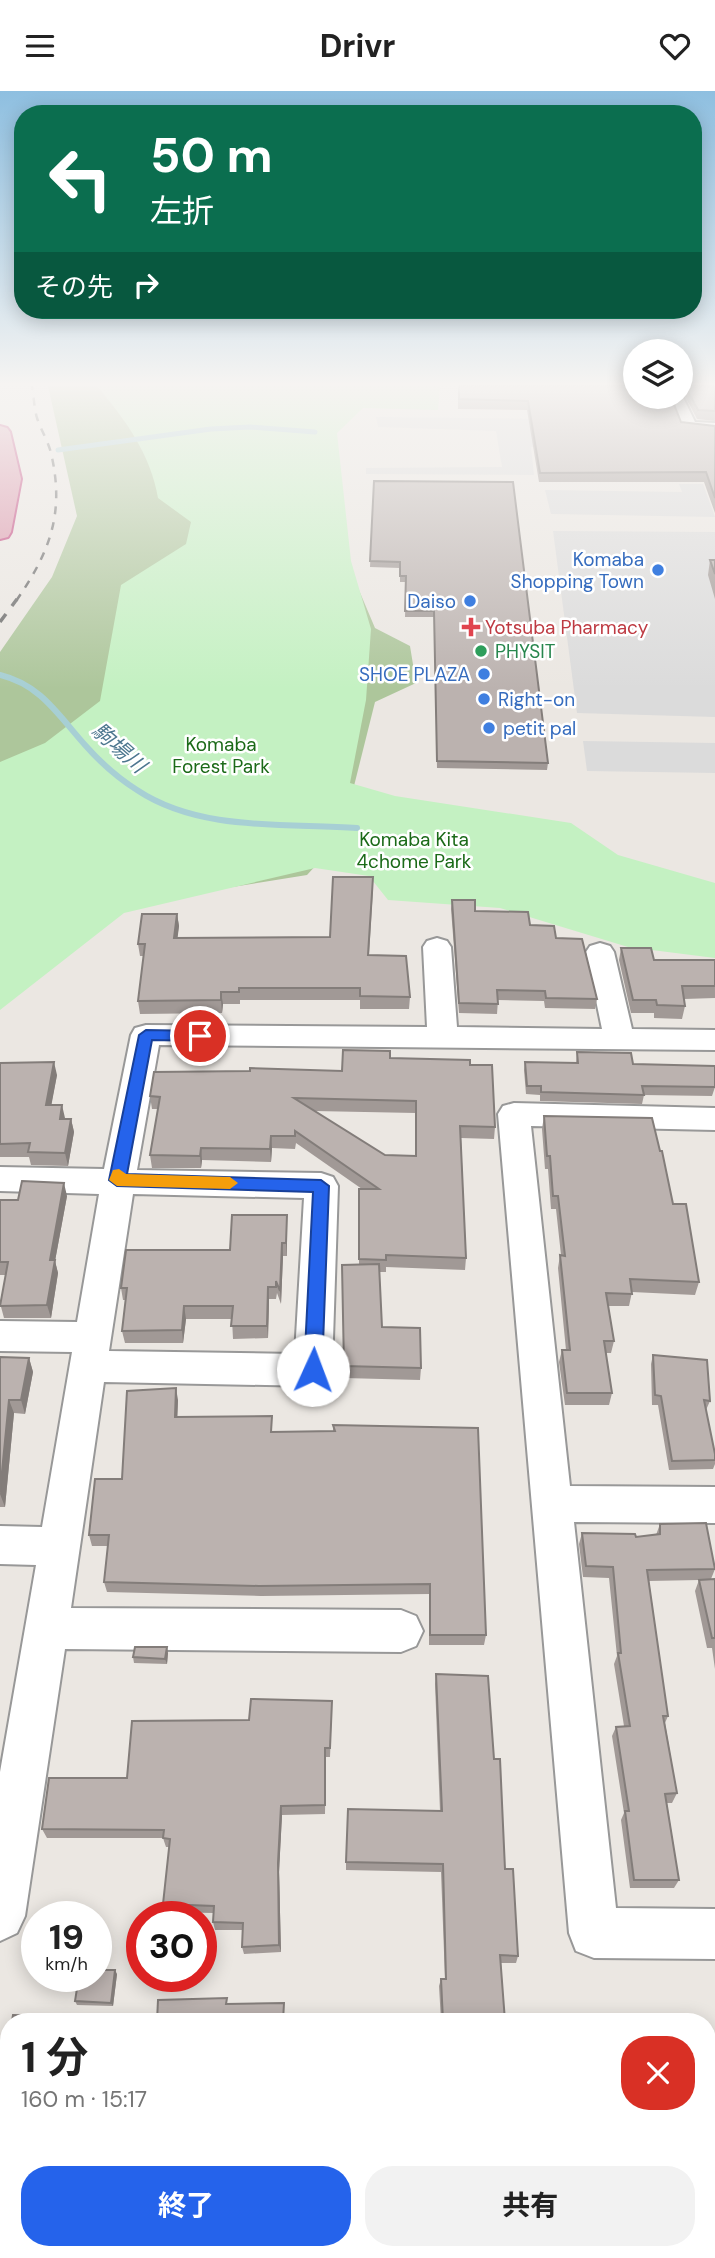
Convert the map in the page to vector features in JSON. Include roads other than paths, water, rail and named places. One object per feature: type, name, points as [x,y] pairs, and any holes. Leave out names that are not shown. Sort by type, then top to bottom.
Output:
[{"type":"highway","points":[[0,532],[8,487]]},
{"type":"street","points":[[437,947],[443,1037]]},
{"type":"street","points":[[600,953],[618,1038]]},
{"type":"street","points":[[1,1902],[117,1180],[146,1035],[715,1040]]},
{"type":"street","points":[[715,1119],[514,1114],[594,1933],[715,1934]]},
{"type":"street","points":[[0,1179],[321,1186],[313,1370],[91,1352],[0,1336]]},
{"type":"street","points":[[552,1504],[715,1505]]},
{"type":"street","points":[[0,1545],[60,1546]]},
{"type":"street","points":[[47,1628],[401,1631]]},
{"type":"waterway","name":"駒場川","points":[[0,675],[27,686],[38,694],[110,769],[137,790],[162,803],[188,813],[244,823],[357,828]]},
{"type":"railway","points":[[16,601],[38,566],[52,531],[56,487]]},
{"type":"railway","points":[[0,622],[17,599]]},
{"type":"place","name":"Komaba Shopping Town","points":[[658,570]]},
{"type":"place","name":"Daiso","points":[[470,601]]},
{"type":"place","name":"Yotsuba Pharmacy","points":[[471,627]]},
{"type":"place","name":"PHYSIT","points":[[481,651]]},
{"type":"place","name":"SHOE PLAZA","points":[[484,674]]},
{"type":"place","name":"Right-on","points":[[484,699]]},
{"type":"place","name":"petit pal","points":[[489,728]]},
{"type":"park label","name":"Komaba Forest Park","points":[[221,755]]},
{"type":"park label","name":"Komaba Kita 4chome Park","points":[[414,850]]}]
